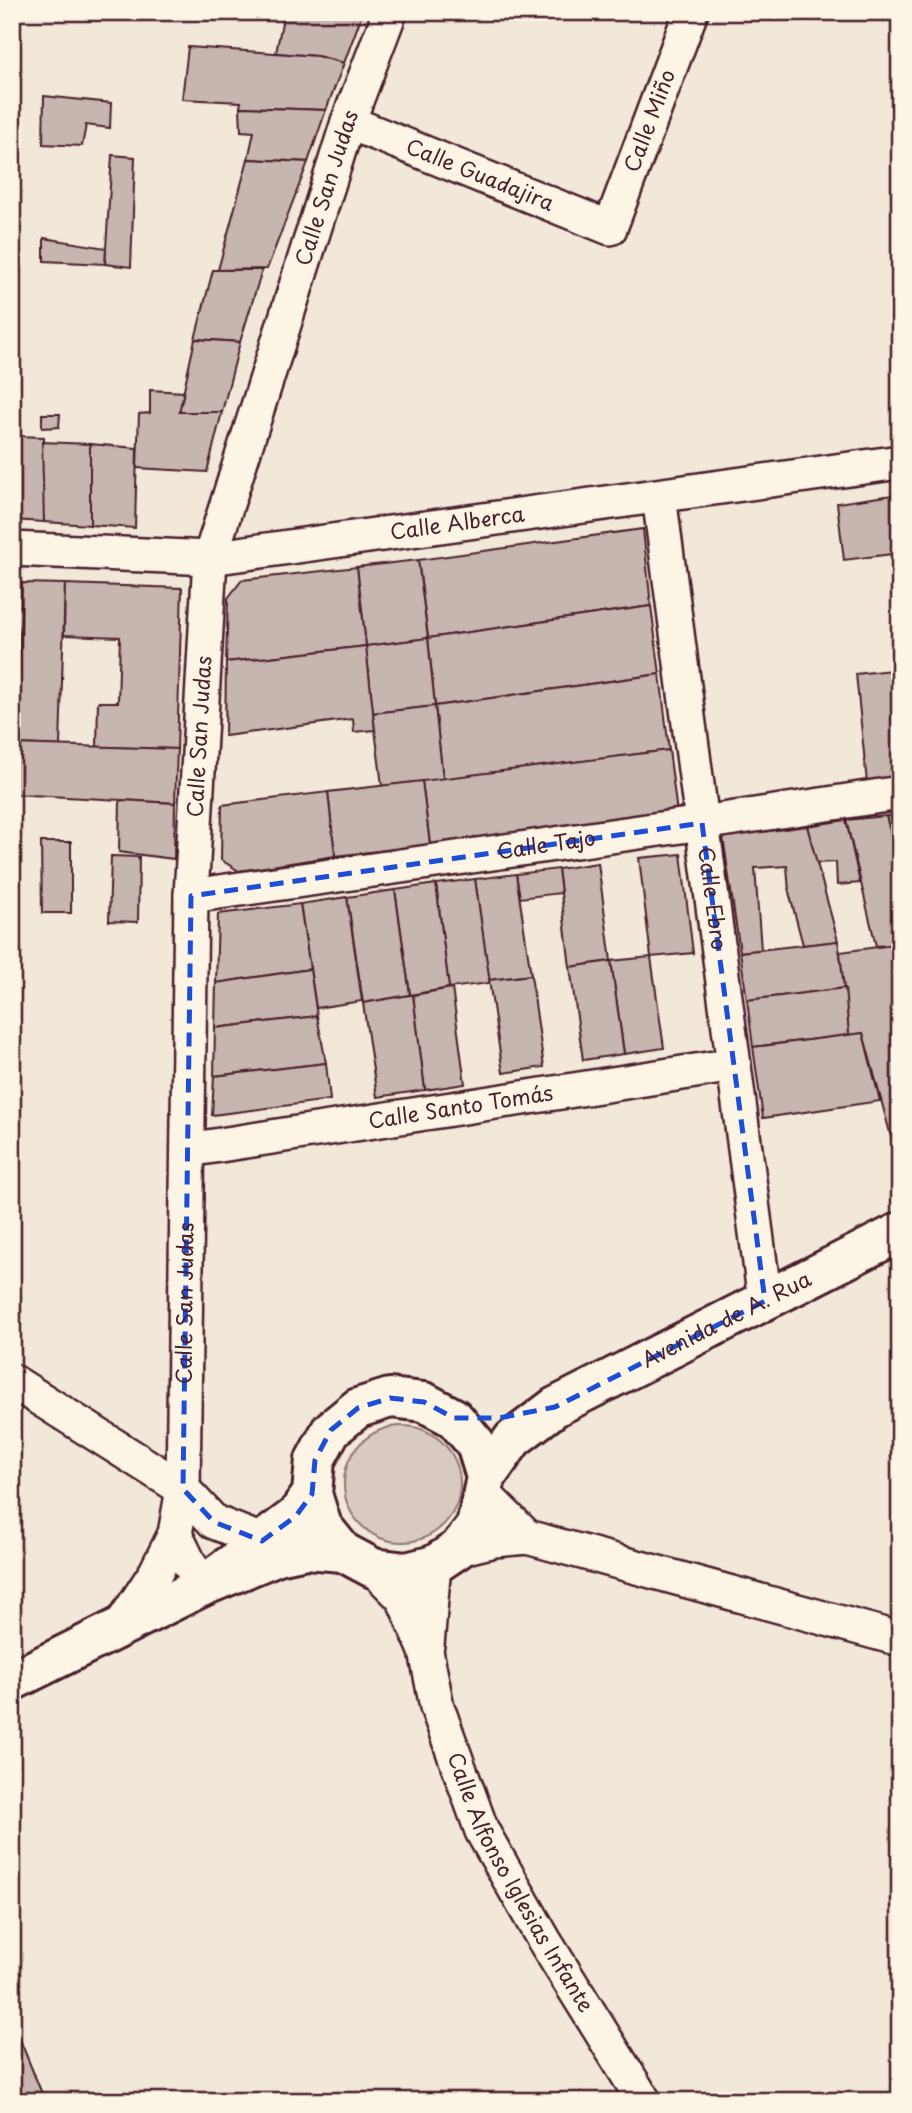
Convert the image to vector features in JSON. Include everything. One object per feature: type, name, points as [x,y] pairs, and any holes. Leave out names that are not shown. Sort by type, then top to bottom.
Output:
[{"type":"street","name":"Calle San Judas","points":[[122,1624],[156,1572],[175,1534],[183,1489],[191,896],[210,558],[348,122],[390,12]]},
{"type":"street","name":"Calle Miño","points":[[610,228],[691,12]]},
{"type":"street","name":"Calle Guadajira","points":[[348,122],[610,228]]},
{"type":"street","name":"Calle Alberca","points":[[12,549],[210,558],[900,462]]},
{"type":"street","name":"Calle Ebro","points":[[659,496],[765,1301]]},
{"type":"street","name":"Calle Tajo","points":[[191,896],[900,793]]},
{"type":"street","name":"Calle Santo Tomás","points":[[188,1150],[734,1065]]},
{"type":"street","name":"Avenida de A. Rua","points":[[484,1485],[513,1439],[555,1407],[900,1232]]},
{"type":"street","points":[[12,1381],[183,1489],[214,1522],[262,1541]]},
{"type":"street","points":[[358,1560],[322,1526],[312,1494],[315,1460],[331,1430],[358,1408],[390,1398],[424,1402],[454,1418],[476,1444],[484,1485],[475,1527],[446,1557]]},
{"type":"street","name":"Avenida de A. Rua","points":[[454,1418],[499,1418],[555,1407]]},
{"type":"street","points":[[484,1485],[527,1537]]},
{"type":"street","points":[[201,1587],[296,1516],[312,1494]]},
{"type":"street","points":[[175,1534],[201,1587]]},
{"type":"street","points":[[12,1681],[122,1624],[278,1555],[306,1549],[407,1572],[494,1540],[527,1537],[900,1639]]},
{"type":"street","name":"Calle Alfonso Iglesias Infante","points":[[426,1651],[446,1557]]},
{"type":"street","name":"Calle Alfonso Iglesias Infante","points":[[358,1560],[403,1598],[426,1651],[437,1707],[482,1830],[551,1952],[644,2101]]},
{"type":"highlighted area","points":[[702,823],[765,1301],[555,1407],[499,1418],[454,1418],[424,1402],[390,1398],[358,1408],[331,1430],[315,1460],[312,1494],[296,1516],[262,1541],[214,1522],[183,1489],[191,896]]},
{"type":"shaded area","points":[[402,1426],[424,1430],[443,1443],[456,1462],[460,1484],[456,1506],[443,1525],[424,1538],[402,1542],[380,1538],[361,1525],[348,1506],[344,1484],[348,1462],[361,1443],[380,1430]]},
{"type":"building","points":[[95,12],[111,12],[111,18],[95,16]]},
{"type":"building","points":[[284,12],[363,12],[344,63],[317,56],[276,53]]},
{"type":"building","points":[[188,47],[317,56],[344,63],[326,110],[240,107],[241,102],[182,99]]},
{"type":"building","points":[[44,96],[111,103],[110,128],[86,125],[82,146],[43,144]]},
{"type":"building","points":[[240,107],[326,110],[308,162],[248,159],[254,132],[241,131]]},
{"type":"building","points":[[112,155],[135,157],[131,267],[105,264]]},
{"type":"building","points":[[248,159],[308,162],[267,269],[218,270]]},
{"type":"building","points":[[44,238],[106,248],[105,264],[44,261]]},
{"type":"building","points":[[213,270],[262,270],[240,342],[195,339]]},
{"type":"building","points":[[195,339],[240,342],[222,412],[179,412]]},
{"type":"building","points":[[150,390],[184,392],[179,412],[222,412],[207,472],[137,468],[139,414],[150,413]]},
{"type":"building","points":[[42,414],[60,414],[59,427],[42,428]]},
{"type":"building","points":[[16,436],[44,437],[44,522],[12,520]]},
{"type":"building","points":[[42,442],[90,444],[90,525],[44,522]]},
{"type":"building","points":[[90,444],[137,448],[135,528],[90,525]]},
{"type":"building","points":[[900,494],[900,553],[844,560],[837,503]]},
{"type":"building","points":[[643,529],[651,606],[428,638],[418,560]]},
{"type":"building","points":[[418,560],[428,638],[366,646],[357,567]]},
{"type":"building","points":[[357,567],[366,646],[226,662],[228,598],[242,580]]},
{"type":"building","points":[[12,583],[22,583],[17,744],[12,744]]},
{"type":"building","points":[[22,583],[65,584],[60,746],[17,744]]},
{"type":"building","points":[[65,584],[182,588],[177,749],[97,747],[98,702],[118,702],[120,637],[64,635]]},
{"type":"building","points":[[651,606],[660,674],[435,706],[428,638]]},
{"type":"building","points":[[428,638],[435,706],[373,713],[366,646]]},
{"type":"building","points":[[366,646],[375,730],[354,732],[353,719],[225,736],[226,662]]},
{"type":"building","points":[[900,669],[900,780],[867,783],[856,674]]},
{"type":"building","points":[[660,674],[669,750],[443,779],[435,706]]},
{"type":"building","points":[[435,706],[443,779],[382,786],[373,713]]},
{"type":"building","points":[[12,744],[177,749],[175,803],[12,794]]},
{"type":"building","points":[[669,750],[677,813],[430,845],[422,781]]},
{"type":"building","points":[[422,781],[430,845],[335,856],[328,792]]},
{"type":"building","points":[[328,792],[335,856],[239,871],[221,860],[222,805]]},
{"type":"building","points":[[120,800],[175,803],[174,859],[119,852]]},
{"type":"building","points":[[900,814],[900,871],[886,816]]},
{"type":"building","points":[[886,816],[900,871],[900,944],[876,946],[846,820]]},
{"type":"building","points":[[846,820],[860,883],[837,885],[836,862],[816,863],[807,826]]},
{"type":"building","points":[[807,826],[838,941],[803,945],[789,892],[787,866],[755,868],[761,950],[740,952],[723,837]]},
{"type":"building","points":[[41,842],[71,842],[71,913],[42,913]]},
{"type":"building","points":[[681,854],[693,953],[651,957],[639,858]]},
{"type":"building","points":[[111,856],[139,857],[138,922],[109,921]]},
{"type":"building","points":[[598,863],[611,961],[570,967],[558,869]]},
{"type":"building","points":[[558,869],[561,893],[520,898],[516,874]]},
{"type":"building","points":[[516,874],[531,975],[489,980],[475,879]]},
{"type":"building","points":[[475,879],[490,983],[449,988],[436,884]]},
{"type":"building","points":[[436,884],[449,988],[410,995],[395,890]]},
{"type":"building","points":[[395,890],[410,995],[363,1003],[347,897]]},
{"type":"building","points":[[347,897],[362,1001],[316,1008],[300,904]]},
{"type":"building","points":[[300,904],[310,969],[216,983],[218,914]]},
{"type":"building","points":[[838,941],[845,988],[747,1000],[740,952]]},
{"type":"building","points":[[900,944],[900,1170],[863,1033],[849,1035],[840,952]]},
{"type":"building","points":[[651,957],[664,1048],[624,1054],[611,961]]},
{"type":"building","points":[[611,961],[624,1054],[583,1060],[570,967]]},
{"type":"building","points":[[310,969],[317,1016],[215,1028],[216,983]]},
{"type":"building","points":[[531,975],[544,1067],[503,1073],[489,980]]},
{"type":"building","points":[[452,988],[465,1084],[425,1090],[413,995]]},
{"type":"building","points":[[845,988],[849,1035],[753,1047],[747,1000]]},
{"type":"building","points":[[413,995],[425,1090],[377,1097],[363,1003]]},
{"type":"building","points":[[317,1016],[326,1063],[214,1076],[215,1028]]},
{"type":"building","points":[[863,1033],[880,1101],[763,1118],[753,1047]]},
{"type":"building","points":[[326,1063],[330,1100],[212,1115],[214,1076]]},
{"type":"building","points":[[16,2030],[45,2101],[12,2101],[12,2031]]}]
